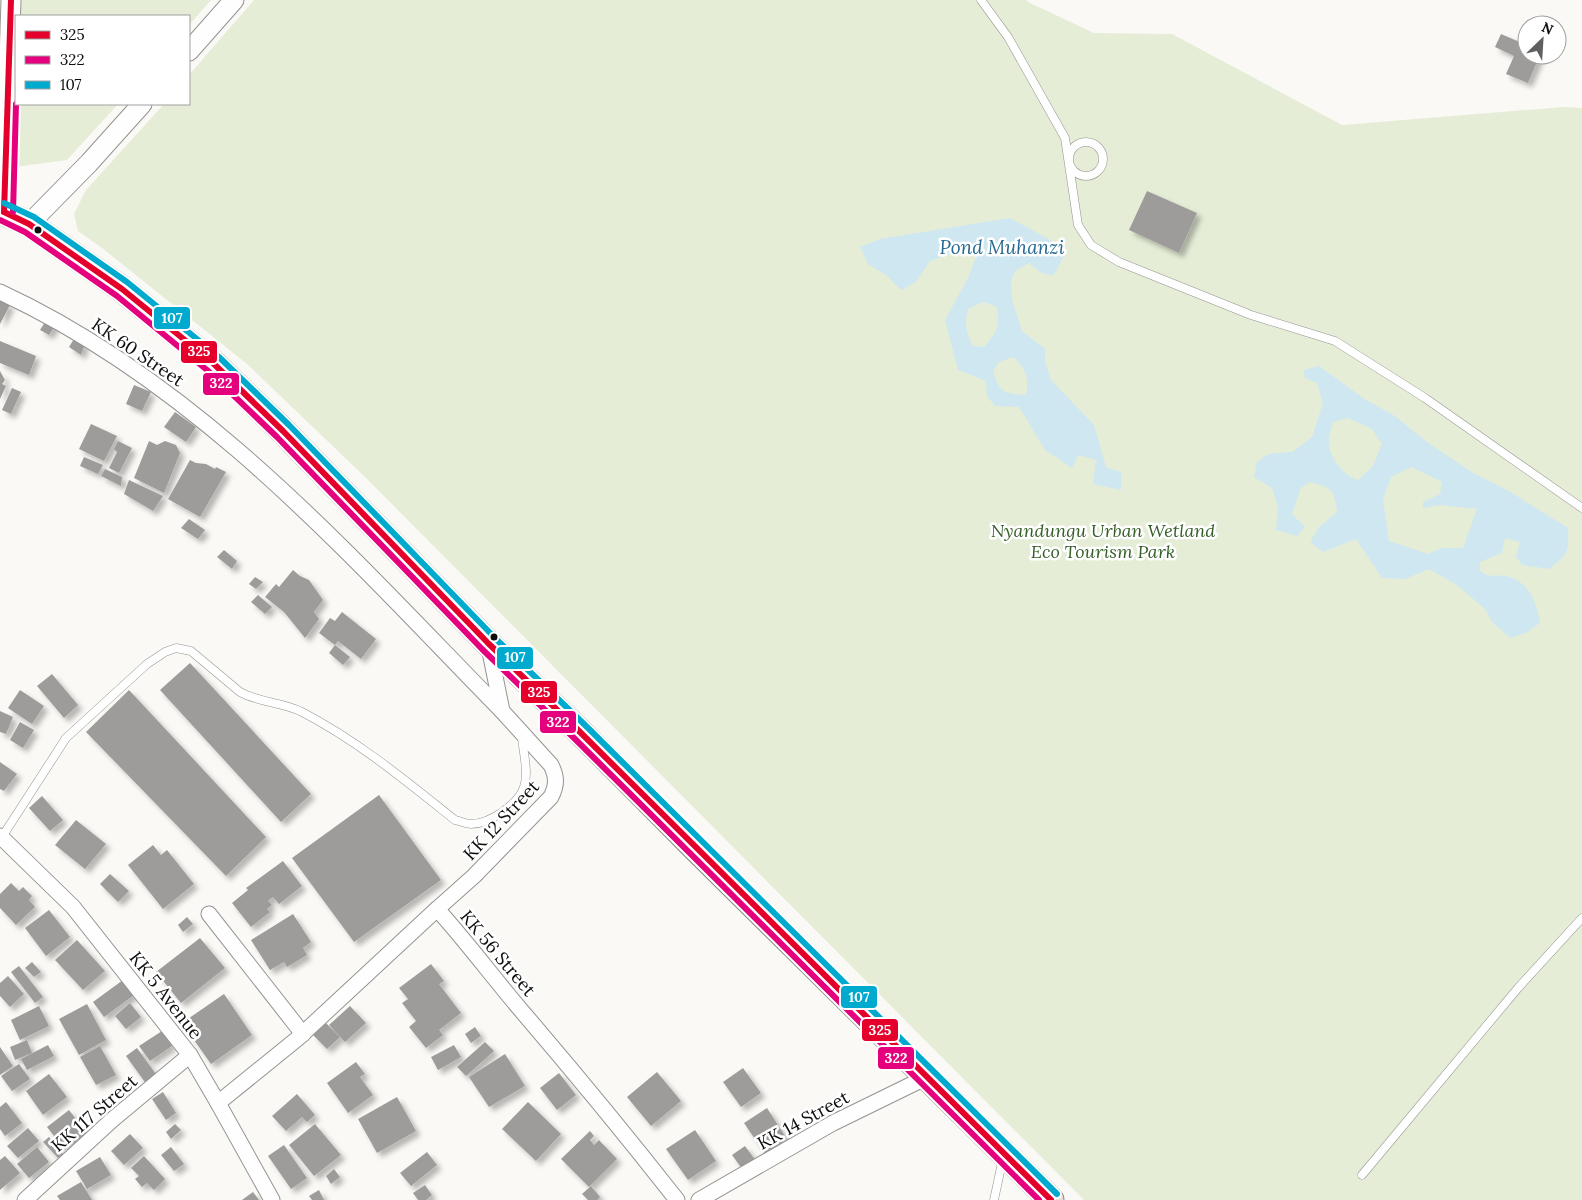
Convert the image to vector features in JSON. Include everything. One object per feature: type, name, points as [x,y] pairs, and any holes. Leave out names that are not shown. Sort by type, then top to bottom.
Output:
[{"type":"highway","points":[[2,211],[29,224],[122,288],[213,363],[284,431],[488,643],[1051,1200]]},
{"type":"street","points":[[2,211],[11,0]]},
{"type":"street","points":[[190,50],[234,0]]},
{"type":"street","points":[[29,224],[89,164],[141,105]]},
{"type":"street","name":"KK 60 Street","points":[[0,292],[26,303],[110,352],[178,401],[246,456],[352,558],[502,711]]},
{"type":"street","points":[[488,643],[502,711]]},
{"type":"street","name":"KK 12 Street","points":[[438,909],[487,863],[551,797],[556,787],[556,774],[551,765],[502,711]]},
{"type":"street","name":"KK 5 Avenue","points":[[1,836],[74,907],[190,1055],[272,1200]]},
{"type":"street","name":"KK 56 Street","points":[[218,1103],[303,1034],[438,909],[590,1090],[677,1200]]},
{"type":"street","points":[[209,914],[303,1034]]},
{"type":"street","name":"KK 117 Street","points":[[25,1200],[112,1120],[190,1055]]},
{"type":"street","name":"KK 14 Street","points":[[699,1200],[833,1123],[926,1077]]},
{"type":"lane","points":[[981,0],[1008,37],[1064,138],[1078,225],[1091,245],[1119,262],[1251,315],[1334,341],[1425,398],[1582,508]]},
{"type":"lane","points":[[1084,141],[1095,144],[1102,154],[1102,165],[1099,170],[1090,176],[1079,175],[1074,172],[1068,162],[1070,151],[1078,143],[1084,141]]},
{"type":"lane","points":[[1,836],[66,738],[147,664],[165,652],[176,648],[191,651],[240,692],[301,712],[350,741],[374,756],[455,820],[470,824],[490,819],[504,810],[516,800],[524,788],[526,774],[521,732]]},
{"type":"lane","points":[[1362,1175],[1518,988],[1582,918]]},
{"type":"lane","points":[[994,1200],[1004,1153]]},
{"type":"green space","points":[[0,0],[211,0],[190,24],[190,15],[15,15],[15,105],[117,105],[67,160],[0,169]]},
{"type":"green space","name":"Nyandungu Urban Wetland Eco Tourism Park","points":[[254,0],[1026,0],[1094,33],[1172,34],[1342,125],[1564,107],[1582,108],[1582,1200],[1084,1200],[364,476],[247,364],[78,231],[74,214],[86,190],[163,105],[190,105],[190,74]]},
{"type":"water","name":"Pond Muhanzi","points":[[1010,218],[1052,241],[1064,256],[1054,275],[1043,274],[1029,263],[1015,271],[1011,281],[1012,300],[1022,331],[1045,349],[1045,362],[1051,380],[1094,425],[1106,467],[1121,472],[1121,490],[1093,484],[1096,460],[1078,455],[1072,468],[1045,450],[1019,407],[995,406],[987,396],[986,381],[958,370],[945,320],[968,278],[977,255],[960,250],[930,261],[916,282],[901,290],[886,275],[868,264],[860,247],[880,239]],"holes":[[[983,302],[996,306],[997,328],[984,347],[973,346],[966,328],[968,309]],[[1014,357],[1026,374],[1026,395],[1012,394],[1004,391],[1000,388],[993,371],[999,362]]]},
{"type":"water","points":[[1319,366],[1366,400],[1395,416],[1427,442],[1473,473],[1509,491],[1568,528],[1566,552],[1549,569],[1522,565],[1516,556],[1520,542],[1505,538],[1502,553],[1480,562],[1480,571],[1490,576],[1506,576],[1521,583],[1526,588],[1537,608],[1540,623],[1526,633],[1510,638],[1492,622],[1485,609],[1457,585],[1429,569],[1405,579],[1382,578],[1356,539],[1323,552],[1310,542],[1319,527],[1337,512],[1333,494],[1323,486],[1310,482],[1301,488],[1292,514],[1305,527],[1297,536],[1276,530],[1278,507],[1272,488],[1254,477],[1257,462],[1268,454],[1292,452],[1312,437],[1323,403],[1317,383],[1305,378],[1303,370]],"holes":[[[1348,418],[1372,429],[1382,444],[1373,466],[1358,480],[1343,471],[1332,456],[1329,445],[1329,436],[1333,422]],[[1411,467],[1442,482],[1440,494],[1423,502],[1423,508],[1440,505],[1477,509],[1463,548],[1442,548],[1428,554],[1389,541],[1383,499],[1391,477]]]},
{"type":"building","points":[[1501,34],[1517,41],[1517,65],[1536,65],[1528,83],[1506,74],[1514,56],[1495,47]]},
{"type":"building","points":[[1147,191],[1197,213],[1179,253],[1129,230]]},
{"type":"building","points":[[0,300],[10,305],[0,324]]},
{"type":"building","points":[[47,319],[56,324],[49,335],[40,330]]},
{"type":"building","points":[[74,339],[85,344],[81,355],[69,347]]},
{"type":"building","points":[[0,341],[36,356],[29,375],[0,363]]},
{"type":"building","points":[[0,371],[5,380],[2,384],[6,386],[0,399]]},
{"type":"building","points":[[134,385],[151,392],[142,411],[126,404]]},
{"type":"building","points":[[12,388],[21,392],[11,414],[2,410]]},
{"type":"building","points":[[175,412],[196,427],[186,442],[164,427]]},
{"type":"building","points":[[91,424],[117,436],[104,461],[79,449]]},
{"type":"building","points":[[118,441],[132,448],[119,473],[109,468],[117,452],[114,449]]},
{"type":"building","points":[[149,441],[157,445],[165,441],[176,445],[180,453],[164,493],[134,478]]},
{"type":"building","points":[[84,457],[103,465],[98,474],[80,466]]},
{"type":"building","points":[[190,460],[206,464],[215,469],[216,467],[226,472],[200,517],[168,499]]},
{"type":"building","points":[[105,469],[122,477],[121,486],[101,476]]},
{"type":"building","points":[[129,480],[163,496],[153,511],[124,494]]},
{"type":"building","points":[[189,519],[205,530],[198,539],[181,528]]},
{"type":"building","points":[[224,550],[237,561],[232,569],[217,557]]},
{"type":"building","points":[[293,570],[309,580],[323,600],[314,612],[319,619],[305,638],[284,612],[265,597],[276,584],[279,587]]},
{"type":"building","points":[[255,577],[263,582],[256,589],[249,584]]},
{"type":"building","points":[[258,595],[272,607],[265,614],[251,602]]},
{"type":"building","points":[[342,612],[376,639],[361,659],[338,641],[335,645],[319,633],[330,618],[335,621]]},
{"type":"building","points":[[335,645],[350,657],[343,665],[329,653]]},
{"type":"building","points":[[190,663],[311,794],[281,822],[160,690]]},
{"type":"building","points":[[52,674],[78,705],[64,718],[37,686]]},
{"type":"building","points":[[20,690],[44,706],[32,724],[8,708]]},
{"type":"building","points":[[129,690],[266,837],[226,876],[86,732]]},
{"type":"building","points":[[0,711],[13,717],[6,734],[0,732]]},
{"type":"building","points":[[20,722],[34,730],[23,748],[10,740]]},
{"type":"building","points":[[0,762],[17,774],[4,791],[0,789]]},
{"type":"building","points":[[379,795],[441,880],[354,942],[292,858]]},
{"type":"building","points":[[42,796],[63,820],[50,831],[29,808]]},
{"type":"building","points":[[76,820],[106,844],[85,869],[55,845]]},
{"type":"building","points":[[153,845],[161,855],[167,850],[194,884],[163,909],[128,865]]},
{"type":"building","points":[[283,861],[302,886],[279,904],[273,897],[268,901],[272,905],[267,909],[270,912],[251,927],[232,903],[248,890],[246,888]]},
{"type":"building","points":[[110,874],[129,891],[118,902],[100,884]]},
{"type":"building","points":[[11,883],[19,891],[23,887],[32,896],[29,900],[35,907],[16,925],[0,908],[0,894]]},
{"type":"building","points":[[49,910],[70,937],[46,956],[25,928]]},
{"type":"building","points":[[293,914],[311,942],[303,948],[307,955],[287,967],[284,962],[270,970],[251,940]]},
{"type":"building","points":[[187,917],[193,924],[183,932],[178,925]]},
{"type":"building","points":[[200,938],[225,968],[181,1003],[156,972]]},
{"type":"building","points":[[77,940],[105,971],[83,990],[55,960]]},
{"type":"building","points":[[32,962],[41,972],[34,977],[25,968]]},
{"type":"building","points":[[431,964],[444,981],[439,984],[461,1013],[439,1030],[443,1035],[426,1048],[409,1027],[416,1021],[402,1003],[408,999],[399,988]]},
{"type":"building","points":[[19,966],[43,997],[35,1003],[11,972]]},
{"type":"building","points":[[8,976],[24,994],[10,1007],[0,996],[0,983]]},
{"type":"building","points":[[123,980],[134,995],[104,1017],[93,1002]]},
{"type":"building","points":[[224,994],[252,1035],[211,1064],[182,1023]]},
{"type":"building","points":[[130,1003],[141,1017],[126,1029],[115,1016]]},
{"type":"building","points":[[87,1004],[106,1040],[79,1055],[59,1019]]},
{"type":"building","points":[[39,1006],[49,1026],[20,1040],[11,1020]]},
{"type":"building","points":[[350,1006],[366,1023],[345,1042],[329,1025]]},
{"type":"building","points":[[326,1023],[340,1037],[327,1049],[313,1035]]},
{"type":"building","points":[[475,1027],[481,1036],[471,1043],[465,1034]]},
{"type":"building","points":[[162,1031],[172,1046],[150,1061],[139,1046]]},
{"type":"building","points":[[27,1040],[32,1053],[15,1060],[10,1047]]},
{"type":"building","points":[[485,1042],[494,1051],[466,1076],[457,1067]]},
{"type":"building","points":[[48,1045],[54,1056],[27,1070],[21,1059]]},
{"type":"building","points":[[454,1045],[461,1057],[438,1070],[431,1057]]},
{"type":"building","points":[[100,1046],[116,1075],[96,1085],[80,1057]]},
{"type":"building","points":[[0,1047],[13,1066],[0,1075]]},
{"type":"building","points":[[137,1048],[158,1077],[147,1085],[126,1056]]},
{"type":"building","points":[[505,1054],[525,1086],[489,1107],[469,1077]]},
{"type":"building","points":[[356,1062],[365,1074],[360,1077],[373,1095],[348,1113],[327,1083]]},
{"type":"building","points":[[19,1064],[30,1079],[12,1091],[1,1076]]},
{"type":"building","points":[[743,1068],[761,1093],[741,1107],[723,1082]]},
{"type":"building","points":[[657,1072],[681,1101],[651,1126],[627,1097]]},
{"type":"building","points":[[559,1073],[576,1095],[557,1110],[540,1088]]},
{"type":"building","points":[[49,1074],[67,1097],[43,1115],[26,1091]]},
{"type":"building","points":[[163,1092],[176,1113],[166,1120],[152,1099]]},
{"type":"building","points":[[297,1094],[315,1115],[307,1122],[302,1117],[286,1131],[272,1116]]},
{"type":"building","points":[[397,1097],[416,1131],[377,1153],[358,1119]]},
{"type":"building","points":[[6,1102],[22,1123],[5,1136],[0,1129],[0,1107]]},
{"type":"building","points":[[528,1102],[561,1134],[536,1161],[502,1129]]},
{"type":"building","points":[[767,1108],[787,1139],[765,1154],[744,1123]]},
{"type":"building","points":[[69,1110],[87,1133],[65,1150],[47,1127]]},
{"type":"building","points":[[175,1124],[181,1130],[171,1139],[166,1132]]},
{"type":"building","points":[[315,1124],[341,1155],[314,1176],[289,1145]]},
{"type":"building","points":[[28,1128],[39,1141],[18,1158],[7,1146]]},
{"type":"building","points":[[695,1130],[716,1161],[688,1180],[666,1149]]},
{"type":"building","points":[[590,1131],[594,1136],[590,1140],[594,1145],[599,1140],[617,1159],[589,1187],[561,1159]]},
{"type":"building","points":[[130,1134],[143,1148],[124,1165],[111,1151]]},
{"type":"building","points":[[49,1137],[63,1154],[58,1158],[43,1142]]},
{"type":"building","points":[[284,1145],[307,1178],[291,1189],[268,1156]]},
{"type":"building","points":[[745,1146],[756,1161],[743,1170],[732,1155]]},
{"type":"building","points":[[37,1147],[49,1162],[29,1178],[17,1164]]},
{"type":"building","points":[[171,1147],[184,1164],[174,1171],[161,1155]]},
{"type":"building","points":[[427,1152],[437,1165],[411,1186],[400,1173]]},
{"type":"building","points":[[5,1156],[20,1173],[0,1190],[0,1160]]},
{"type":"building","points":[[144,1156],[165,1179],[154,1190],[147,1183],[142,1187],[135,1179],[139,1176],[131,1168]]},
{"type":"building","points":[[100,1157],[111,1175],[87,1189],[76,1171]]},
{"type":"building","points":[[334,1169],[340,1177],[331,1184],[326,1176]]},
{"type":"building","points":[[81,1182],[92,1200],[60,1200],[57,1196]]},
{"type":"building","points":[[425,1185],[432,1195],[426,1200],[418,1200],[413,1193]]},
{"type":"building","points":[[591,1186],[600,1197],[597,1200],[588,1200],[582,1194]]},
{"type":"building","points":[[319,1190],[324,1200],[312,1200],[309,1196]]},
{"type":"building","points":[[253,1192],[259,1200],[242,1200]]},
{"type":"transit line","name":"325","points":[[4,212],[11,0]]},
{"type":"transit line","name":"322","points":[[13,212],[16,105]]},
{"type":"transit line","name":"107","points":[[4,203],[34,217],[127,282],[219,357],[289,425],[494,637],[1057,1194]]},
{"type":"transit line","name":"325","points":[[4,212],[29,224],[122,289],[213,363],[283,431],[488,643],[1051,1200]]},
{"type":"transit line","name":"322","points":[[0,220],[25,232],[117,296],[207,370],[277,437],[482,649],[1039,1200]]}]
